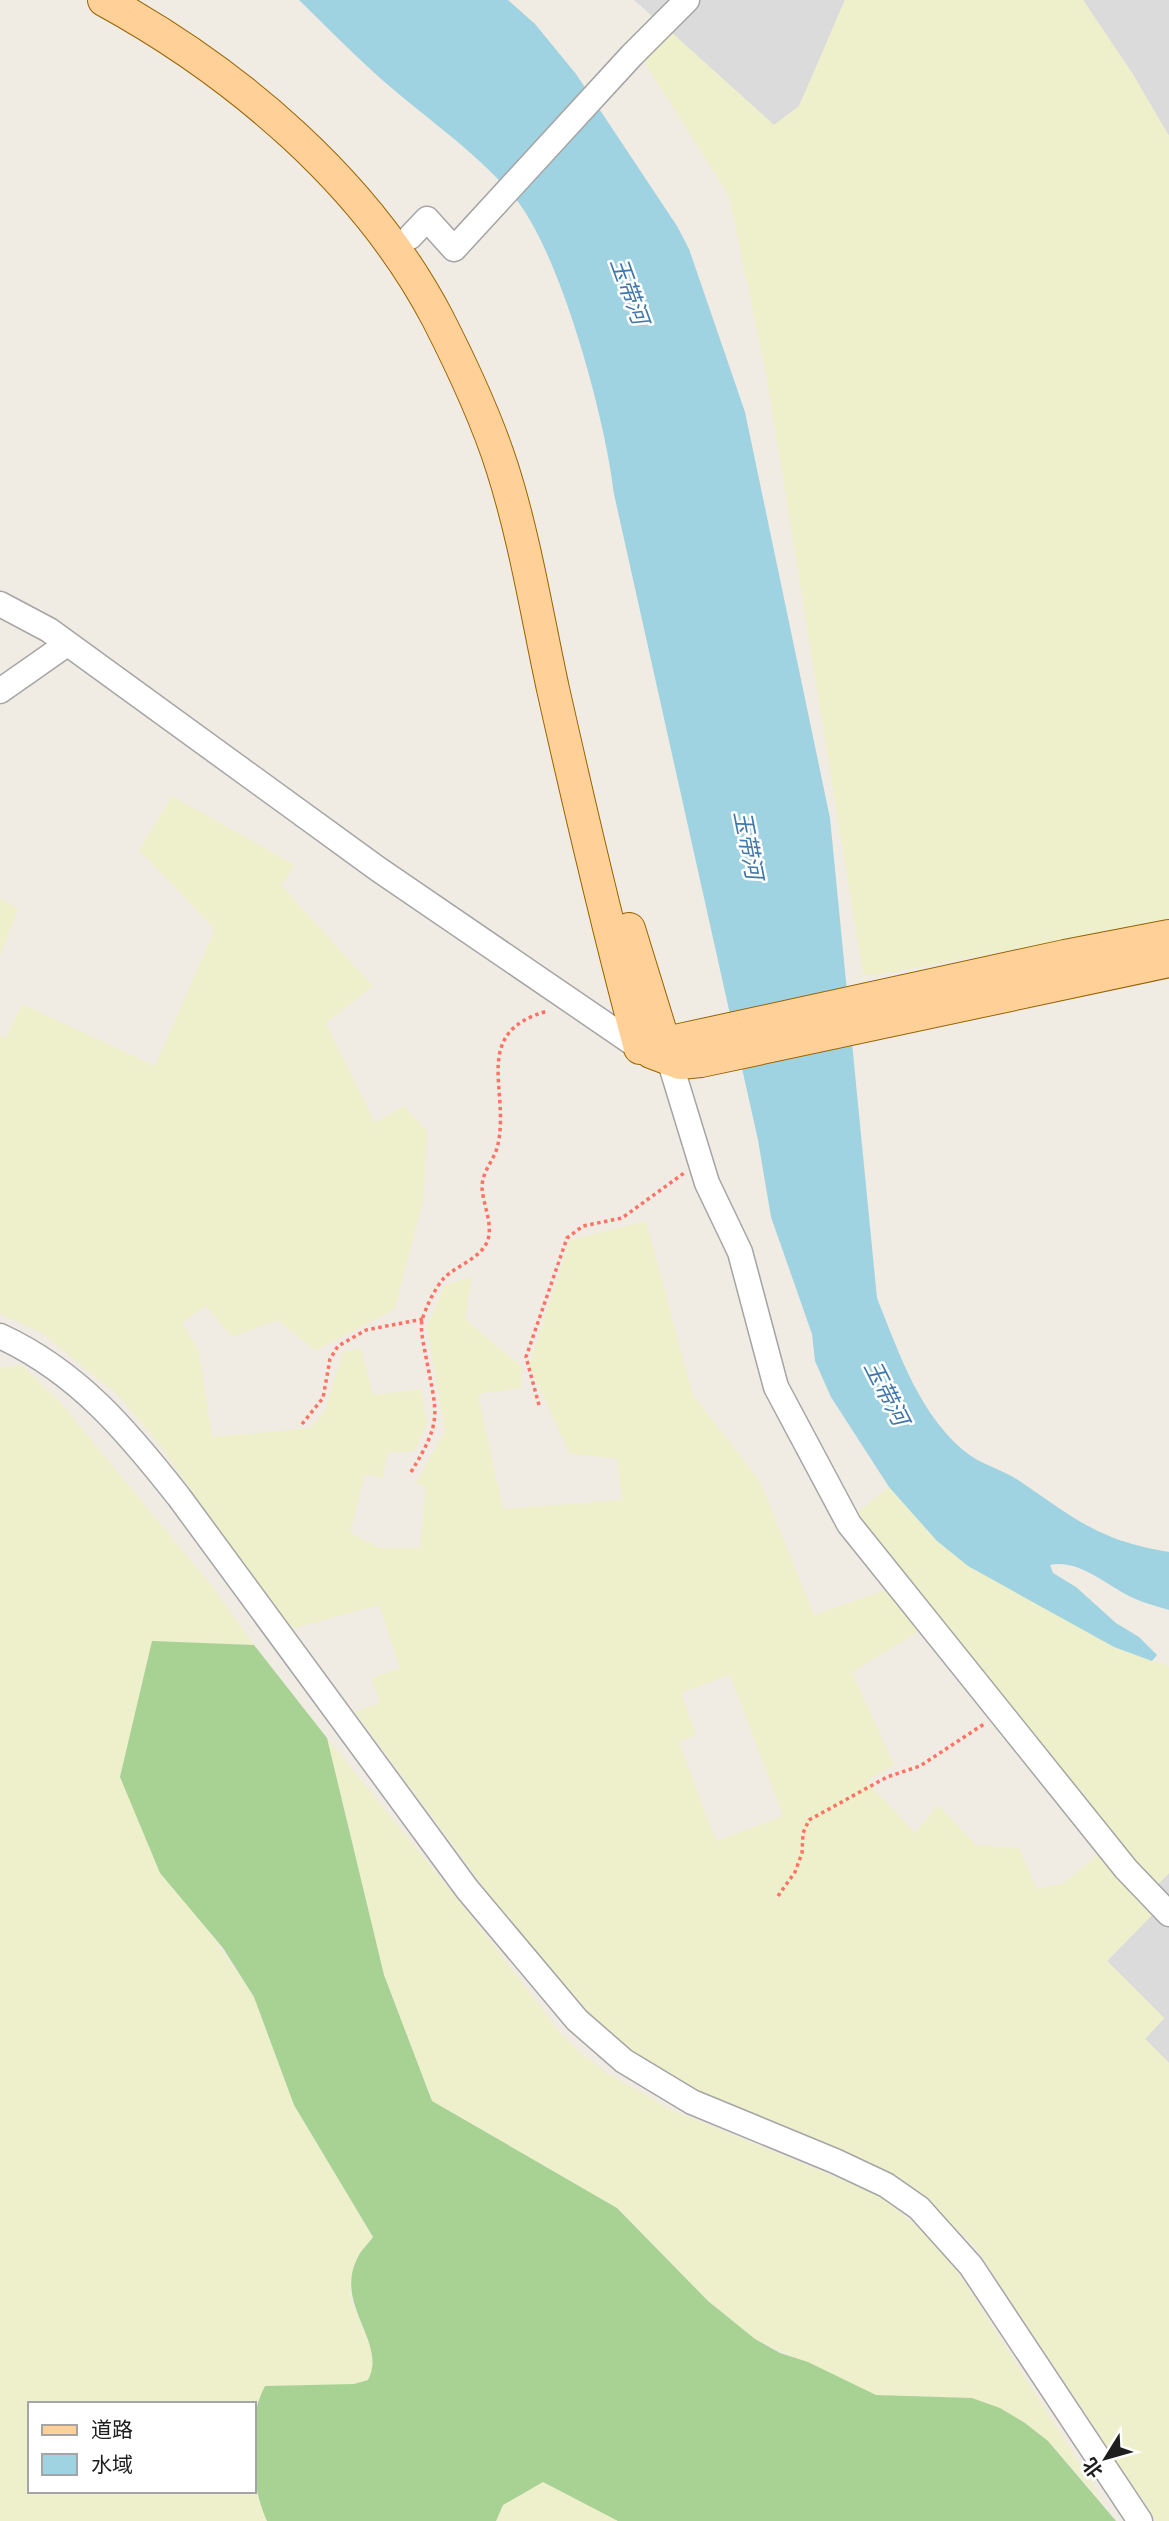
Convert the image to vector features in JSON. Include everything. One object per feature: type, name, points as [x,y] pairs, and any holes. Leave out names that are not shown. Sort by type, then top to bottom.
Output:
[{"type":"main road","points":[[104,0],[207,63],[308,150],[359,205],[404,264],[438,319],[463,372],[505,478],[606,922],[658,1051],[680,1063],[698,1049],[971,990],[1169,936]]},
{"type":"main road","points":[[148,0],[219,46],[287,101],[353,166],[410,237],[457,309],[522,460],[658,1051]]},
{"type":"main road","points":[[971,990],[1169,961]]},
{"type":"street","points":[[410,237],[427,219],[454,249],[632,55],[687,0]]},
{"type":"street","points":[[0,604],[24,615],[67,644],[357,855],[572,1004],[658,1051],[707,1183],[740,1252],[776,1387],[849,1524],[1126,1869],[1169,1914]]},
{"type":"street","points":[[0,691],[67,644]]},
{"type":"street","points":[[0,1336],[64,1372],[134,1443],[179,1497],[467,1889],[547,1986],[598,2041],[645,2075],[692,2102],[886,2185],[919,2208],[945,2233],[997,2302],[1140,2521]]},
{"type":"path","points":[[411,1472],[431,1440],[436,1417],[422,1335],[423,1319],[445,1277],[478,1254],[488,1241],[489,1225],[484,1210],[483,1178],[499,1143],[498,1078],[502,1046],[515,1025],[536,1014],[572,1004]]},
{"type":"path","points":[[538,1405],[526,1357],[567,1238],[583,1226],[622,1218],[700,1160]]},
{"type":"path","points":[[302,1424],[323,1398],[330,1359],[338,1346],[366,1330],[423,1319]]},
{"type":"path","points":[[778,1896],[796,1872],[802,1853],[803,1833],[809,1820],[887,1777],[920,1766],[1002,1713]]},
{"type":"shaded area","points":[[634,0],[845,0],[799,107],[774,125]]},
{"type":"shaded area","points":[[1083,0],[1169,0],[1169,136],[1132,73]]},
{"type":"shaded area","points":[[1169,1873],[1169,2063],[1145,2039],[1164,2018],[1107,1961],[1156,1911],[1144,1898]]},
{"type":"green space","points":[[845,0],[1083,0],[1132,73],[1169,136],[1169,920],[883,974],[863,975],[767,379],[729,196],[644,62],[670,31],[774,125],[799,106]]},
{"type":"green space","points":[[172,796],[295,865],[281,885],[373,986],[326,1023],[375,1123],[404,1106],[427,1131],[424,1197],[395,1309],[315,1351],[278,1320],[232,1337],[206,1306],[182,1323],[199,1350],[212,1437],[310,1428],[325,1411],[343,1352],[361,1348],[373,1395],[421,1389],[427,1424],[415,1451],[387,1453],[383,1478],[365,1475],[350,1533],[380,1548],[420,1548],[426,1487],[416,1483],[445,1431],[427,1327],[445,1285],[472,1277],[465,1319],[522,1367],[521,1388],[478,1394],[503,1509],[622,1500],[617,1459],[569,1453],[529,1365],[570,1240],[646,1221],[693,1395],[760,1481],[814,1615],[889,1589],[918,1632],[852,1672],[894,1765],[866,1781],[915,1833],[938,1805],[976,1845],[1019,1848],[1037,1889],[1064,1883],[1103,1850],[1156,1911],[1107,1961],[1164,2018],[1145,2039],[1169,2063],[1169,2521],[1156,2521],[974,2245],[910,2186],[678,2083],[605,2031],[496,1904],[355,1712],[380,1703],[372,1678],[400,1668],[379,1605],[288,1630],[162,1448],[119,1396],[42,1333],[0,1314],[0,1036],[6,1038],[22,1004],[155,1066],[215,929],[139,850]],"holes":[[[730,1675],[783,1816],[716,1841],[679,1742],[696,1735],[681,1693]]]},
{"type":"green space","points":[[0,898],[18,909],[0,956]]},
{"type":"green space","points":[[21,1365],[60,1402],[216,1591],[254,1645],[152,1641],[205,1926],[254,1997],[294,2105],[373,2237],[357,2258],[350,2285],[351,2300],[373,2353],[375,2368],[368,2380],[257,2401],[256,2405],[256,2402],[28,2402],[28,2493],[256,2493],[256,2473],[267,2521],[0,2521],[0,1368]]},
{"type":"green space","points":[[889,1487],[937,1541],[1114,1647],[1169,1666],[1169,1873],[1155,1887],[853,1516]]},
{"type":"green space","points":[[152,1641],[254,1645],[327,1738],[384,1975],[432,2101],[617,2208],[708,2301],[755,2339],[780,2353],[808,2362],[876,2395],[972,2398],[1000,2408],[1025,2423],[1048,2441],[1116,2521],[618,2521],[543,2482],[503,2505],[496,2521],[267,2521],[256,2483],[256,2411],[259,2401],[265,2386],[354,2384],[368,2380],[372,2366],[371,2352],[352,2292],[352,2276],[358,2256],[373,2237],[294,2105],[254,1997],[223,1948],[160,1873],[120,1777]]},
{"type":"green space","points":[[327,1738],[475,1921],[561,2034],[582,2054],[605,2072],[672,2110],[880,2195],[924,2233],[944,2254],[969,2289],[1107,2507],[1048,2441],[972,2398],[876,2395],[755,2339],[708,2301],[617,2208],[432,2101],[384,1975]]},
{"type":"green space","points":[[543,2482],[618,2521],[496,2521],[503,2505]]},
{"type":"water","name":"玉带河","points":[[299,0],[508,0],[535,24],[576,74],[677,226],[689,249],[745,412],[830,818],[877,1298],[903,1363],[925,1405],[938,1424],[971,1456],[1012,1477],[1088,1526],[1123,1541],[1169,1552],[1169,1610],[1131,1597],[1082,1569],[1061,1564],[1050,1565],[1053,1573],[1076,1587],[1116,1623],[1139,1637],[1157,1655],[1152,1661],[1114,1647],[968,1566],[937,1541],[889,1487],[831,1397],[815,1361],[812,1334],[771,1217],[758,1140],[614,494],[602,425],[579,340],[564,297],[532,224],[500,181],[380,78]]}]
